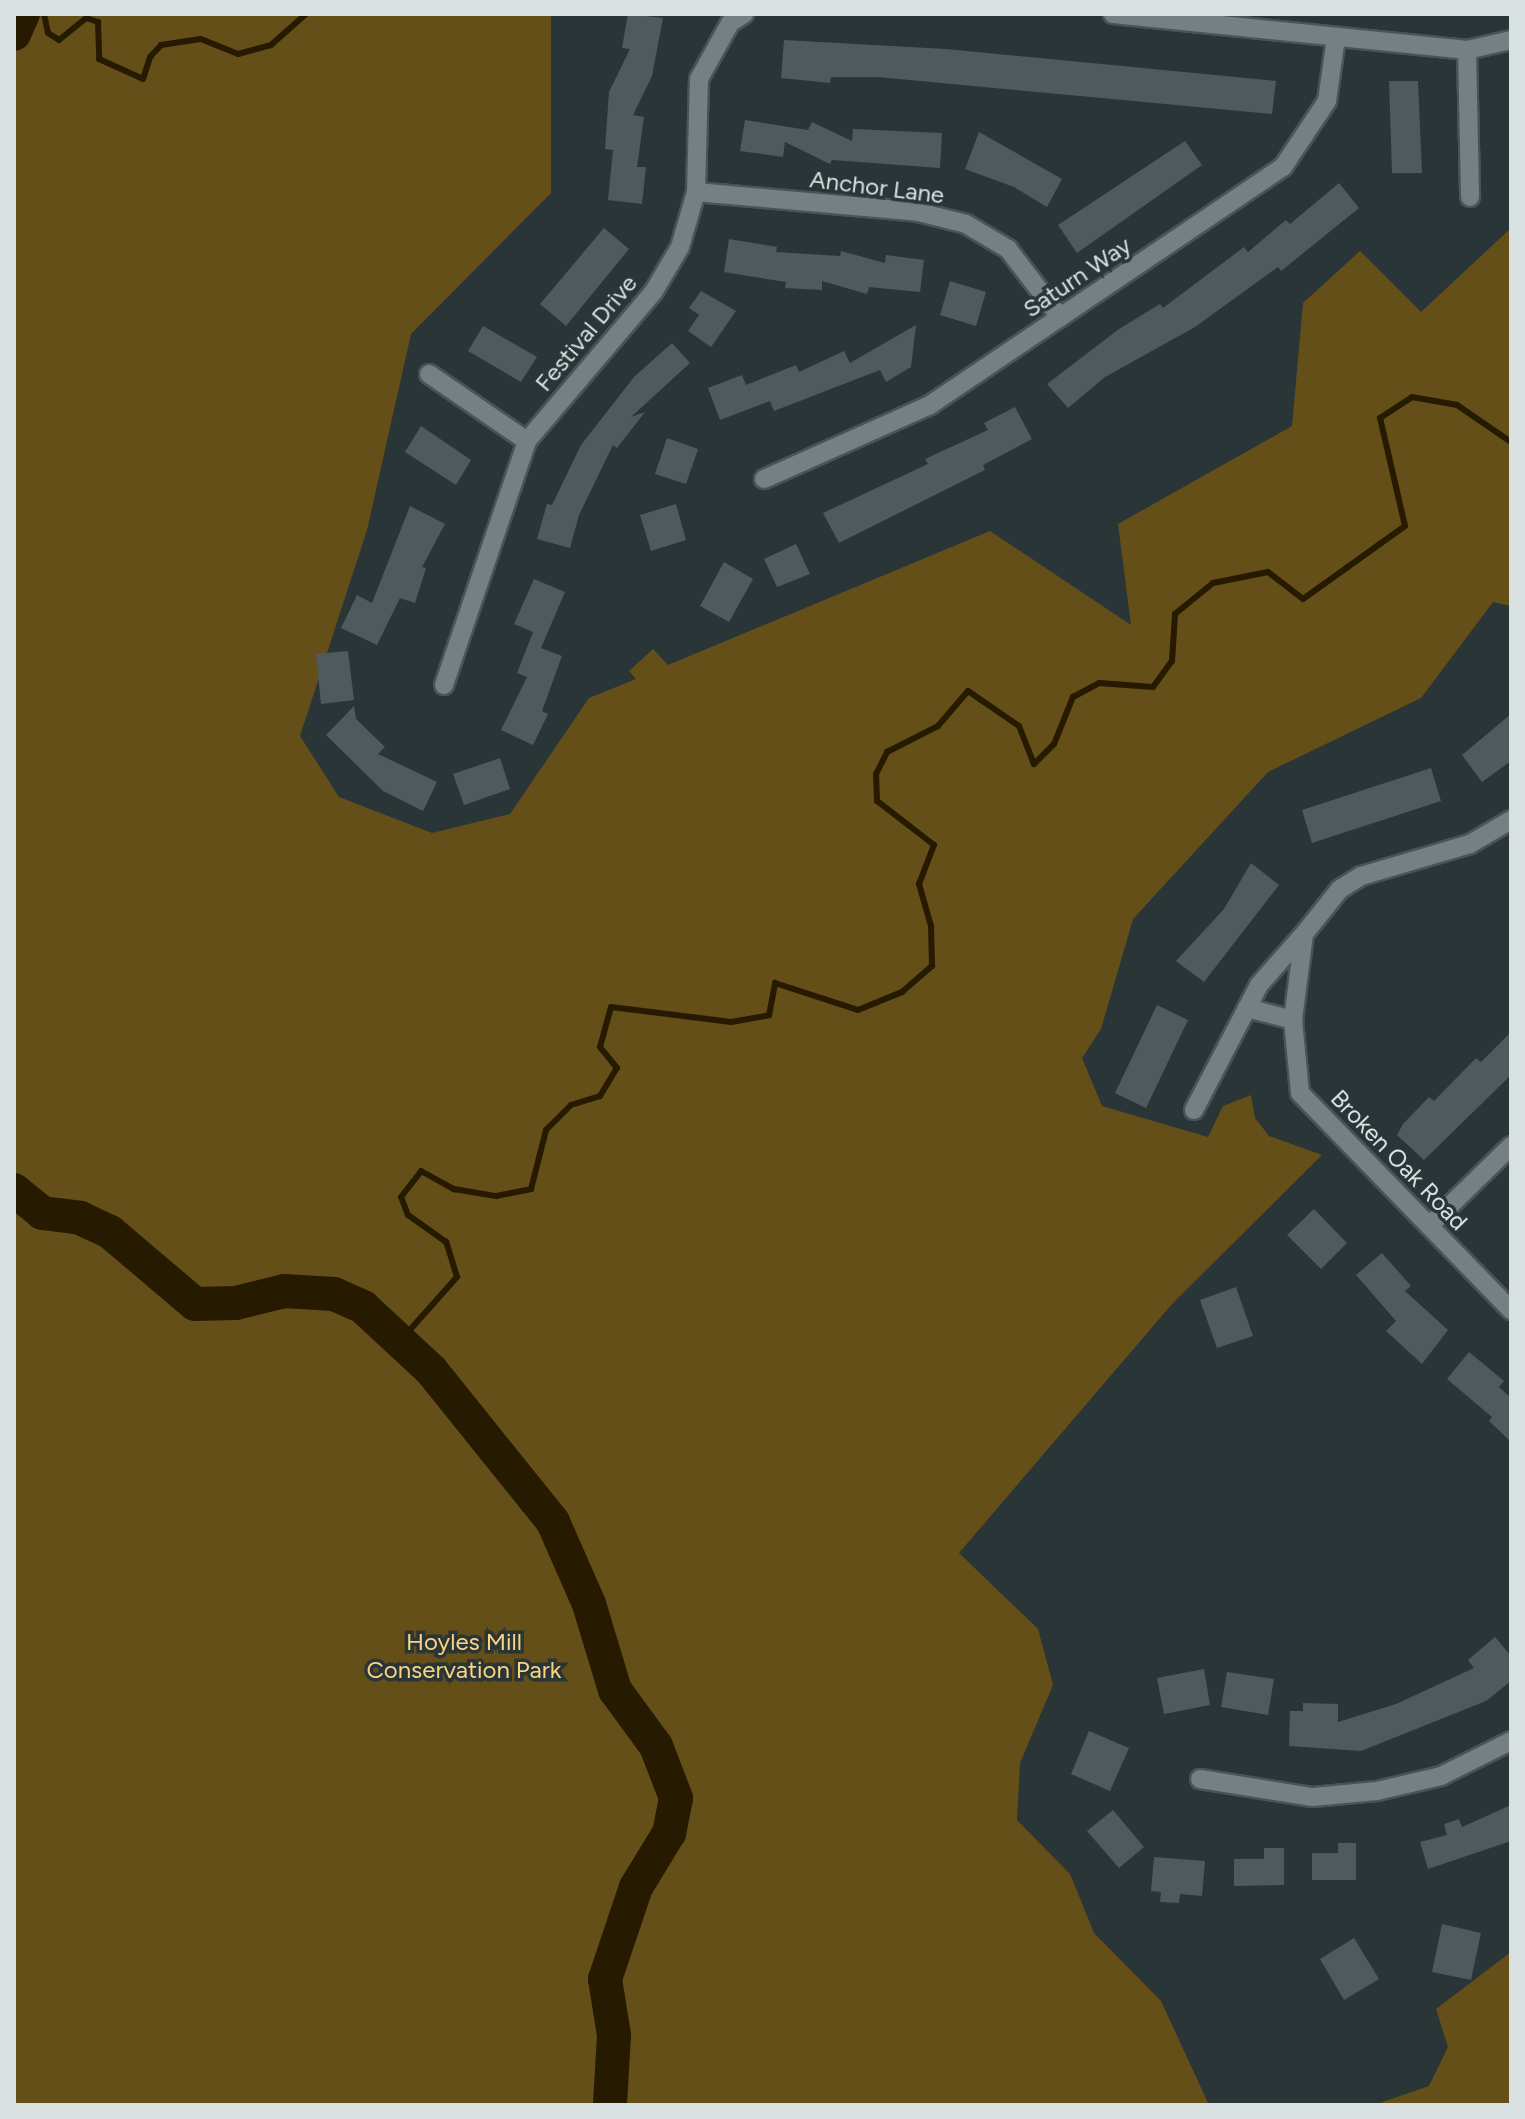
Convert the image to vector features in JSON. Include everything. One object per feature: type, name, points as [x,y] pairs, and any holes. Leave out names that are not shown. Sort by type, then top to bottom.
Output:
[{"type":"street","name":"Festival Drive","points":[[444,685],[527,441],[654,291],[680,247],[696,192],[699,79],[730,23],[744,14]]},
{"type":"street","points":[[1113,14],[1467,50],[1511,40]]},
{"type":"street","name":"Saturn Way","points":[[764,479],[930,405],[1283,167],[1327,101],[1336,38]]},
{"type":"street","points":[[1467,50],[1470,197]]},
{"type":"street","name":"Anchor Lane","points":[[696,192],[918,212],[966,224],[1008,249],[1060,317]]},
{"type":"street","points":[[429,374],[527,441]]},
{"type":"street","points":[[1194,1110],[1259,985],[1340,889],[1361,876],[1470,844],[1511,820]]},
{"type":"street","name":"Broken Oak Road","points":[[1304,934],[1293,1020],[1300,1093],[1511,1310]]},
{"type":"street","points":[[1247,1008],[1293,1020]]},
{"type":"street","points":[[1429,1226],[1511,1146]]},
{"type":"street","points":[[1200,1779],[1313,1797],[1377,1791],[1441,1776],[1511,1741]]},
{"type":"green space","name":"Hoyles Mill Conservation Park","points":[[14,14],[551,14],[551,193],[411,334],[367,530],[300,736],[339,797],[432,833],[510,814],[589,698],[636,679],[629,671],[653,649],[668,665],[990,531],[1131,625],[1118,524],[1292,426],[1303,303],[1360,251],[1421,312],[1511,228],[1511,606],[1493,602],[1421,698],[1268,772],[1133,919],[1101,1029],[1082,1058],[1102,1106],[1208,1137],[1223,1106],[1251,1095],[1255,1118],[1269,1136],[1322,1155],[1172,1304],[959,1553],[1038,1629],[1053,1685],[1020,1763],[1017,1820],[1070,1874],[1094,1933],[1161,2001],[1209,2105],[14,2105]]},
{"type":"green space","points":[[1511,1952],[1511,2105],[1374,2105],[1429,2086],[1448,2047],[1436,2009]]},
{"type":"building","points":[[628,14],[663,18],[652,76],[633,115],[644,117],[637,167],[646,167],[642,204],[608,200],[613,150],[605,149],[609,92],[630,49],[622,48]]},
{"type":"building","points":[[784,40],[946,49],[1276,81],[1272,114],[878,77],[831,77],[830,83],[781,78]]},
{"type":"building","points":[[1389,81],[1418,81],[1422,173],[1392,173]]},
{"type":"building","points":[[745,120],[808,130],[812,122],[852,141],[853,129],[942,133],[940,168],[832,160],[830,164],[785,142],[783,157],[740,151]]},
{"type":"building","points":[[979,132],[1062,179],[1047,207],[1014,187],[965,169]]},
{"type":"building","points":[[1185,141],[1202,165],[1077,253],[1058,225]]},
{"type":"building","points":[[1339,183],[1359,208],[1281,271],[1278,267],[1195,327],[1105,377],[1068,408],[1047,384],[1119,329],[1160,304],[1163,308],[1244,247],[1248,252],[1286,220],[1290,224]]},
{"type":"building","points":[[604,228],[629,249],[566,326],[540,304]]},
{"type":"building","points":[[729,239],[777,247],[776,252],[840,256],[841,251],[885,263],[886,255],[924,260],[920,292],[869,287],[867,294],[822,281],[822,290],[785,288],[786,282],[724,272]]},
{"type":"building","points":[[950,281],[986,292],[976,326],[940,315]]},
{"type":"building","points":[[701,291],[736,311],[711,347],[688,331],[699,315],[689,308]]},
{"type":"building","points":[[916,325],[911,367],[886,382],[880,370],[774,411],[770,401],[720,420],[708,388],[742,375],[746,385],[796,365],[799,372],[844,351],[850,363]]},
{"type":"building","points":[[483,326],[537,357],[521,382],[468,351]]},
{"type":"building","points":[[672,343],[690,363],[631,417],[645,412],[617,448],[613,445],[579,515],[570,548],[537,539],[547,504],[552,505],[581,445],[634,377]]},
{"type":"building","points":[[1015,407],[1032,439],[983,465],[985,470],[839,543],[823,513],[928,464],[925,459],[988,430],[984,423]]},
{"type":"building","points":[[421,426],[471,460],[456,485],[405,452]]},
{"type":"building","points":[[667,438],[698,449],[686,484],[655,474]]},
{"type":"building","points":[[676,504],[686,540],[651,551],[640,515]]},
{"type":"building","points":[[410,506],[445,524],[422,567],[426,568],[415,603],[400,598],[377,645],[341,628],[357,595],[372,603]]},
{"type":"building","points":[[796,544],[810,574],[777,587],[764,559]]},
{"type":"building","points":[[724,562],[753,579],[729,622],[700,606]]},
{"type":"building","points":[[534,579],[565,592],[541,648],[562,656],[542,711],[548,714],[533,745],[501,730],[527,677],[517,673],[533,632],[514,624]]},
{"type":"building","points":[[348,651],[354,700],[321,704],[316,654]]},
{"type":"building","points":[[354,706],[356,719],[385,747],[378,754],[437,782],[423,811],[383,791],[326,735]]},
{"type":"building","points":[[1511,714],[1511,761],[1482,782],[1462,755]]},
{"type":"building","points":[[500,758],[510,789],[464,805],[453,774]]},
{"type":"building","points":[[1431,768],[1441,801],[1312,843],[1302,810]]},
{"type":"building","points":[[1251,863],[1279,885],[1204,982],[1176,961],[1224,909]]},
{"type":"building","points":[[1157,1005],[1188,1020],[1146,1108],[1115,1093]]},
{"type":"building","points":[[1511,1032],[1511,1075],[1424,1160],[1397,1135],[1403,1124],[1429,1097],[1434,1101],[1476,1058],[1481,1062]]},
{"type":"building","points":[[1314,1209],[1347,1243],[1321,1269],[1287,1235]]},
{"type":"building","points":[[1382,1253],[1411,1286],[1405,1291],[1448,1330],[1422,1364],[1386,1331],[1396,1321],[1356,1275]]},
{"type":"building","points":[[1236,1287],[1253,1336],[1217,1348],[1200,1300]]},
{"type":"building","points":[[1469,1352],[1504,1381],[1499,1387],[1511,1398],[1511,1442],[1489,1421],[1492,1417],[1447,1379]]},
{"type":"building","points":[[1495,1637],[1511,1656],[1511,1681],[1486,1701],[1361,1751],[1289,1746],[1290,1711],[1303,1711],[1303,1703],[1338,1704],[1338,1722],[1396,1704],[1474,1668],[1468,1660]]},
{"type":"building","points":[[1204,1669],[1210,1705],[1164,1714],[1157,1678]]},
{"type":"building","points":[[1227,1672],[1274,1679],[1268,1715],[1221,1707]]},
{"type":"building","points":[[1089,1731],[1129,1748],[1110,1791],[1071,1774]]},
{"type":"building","points":[[1511,1805],[1511,1841],[1428,1869],[1420,1842],[1447,1835],[1444,1824],[1459,1819],[1462,1827]]},
{"type":"building","points":[[1113,1810],[1144,1847],[1119,1868],[1087,1831]]},
{"type":"building","points":[[1338,1843],[1356,1843],[1356,1880],[1312,1880],[1312,1853],[1338,1853]]},
{"type":"building","points":[[1264,1848],[1284,1848],[1284,1885],[1234,1886],[1234,1859],[1264,1859]]},
{"type":"building","points":[[1154,1857],[1205,1861],[1202,1896],[1180,1894],[1179,1903],[1160,1902],[1161,1892],[1151,1891]]},
{"type":"building","points":[[1442,1924],[1481,1933],[1471,1980],[1432,1972]]},
{"type":"building","points":[[1354,1938],[1379,1979],[1344,2000],[1320,1959]]},
{"type":"waterway","points":[[14,34],[23,14]]},
{"type":"waterway","points":[[44,14],[48,33],[59,40],[86,18],[98,22],[99,59],[143,79],[150,57],[161,45],[201,39],[238,54],[271,45],[306,14]]},
{"type":"waterway","points":[[400,1341],[457,1277],[446,1242],[408,1215],[401,1197],[421,1171],[454,1189],[496,1196],[531,1189],[546,1130],[571,1105],[600,1096],[617,1068],[600,1047],[611,1007],[731,1022],[769,1015],[775,983],[858,1010],[902,992],[932,966],[931,926],[919,884],[934,845],[877,801],[876,774],[887,752],[938,726],[968,691],[1019,726],[1034,764],[1054,744],[1073,697],[1099,683],[1153,687],[1172,661],[1175,614],[1213,583],[1268,572],[1303,599],[1405,526],[1380,418],[1412,397],[1457,405],[1511,442]]},
{"type":"waterway","points":[[14,1190],[42,1213],[80,1218],[110,1232],[195,1304],[236,1303],[284,1291],[334,1294],[363,1307],[431,1370],[553,1522],[589,1604],[615,1690],[656,1746],[676,1798],[669,1833],[636,1887],[605,1979],[614,2035],[610,2105]]}]
